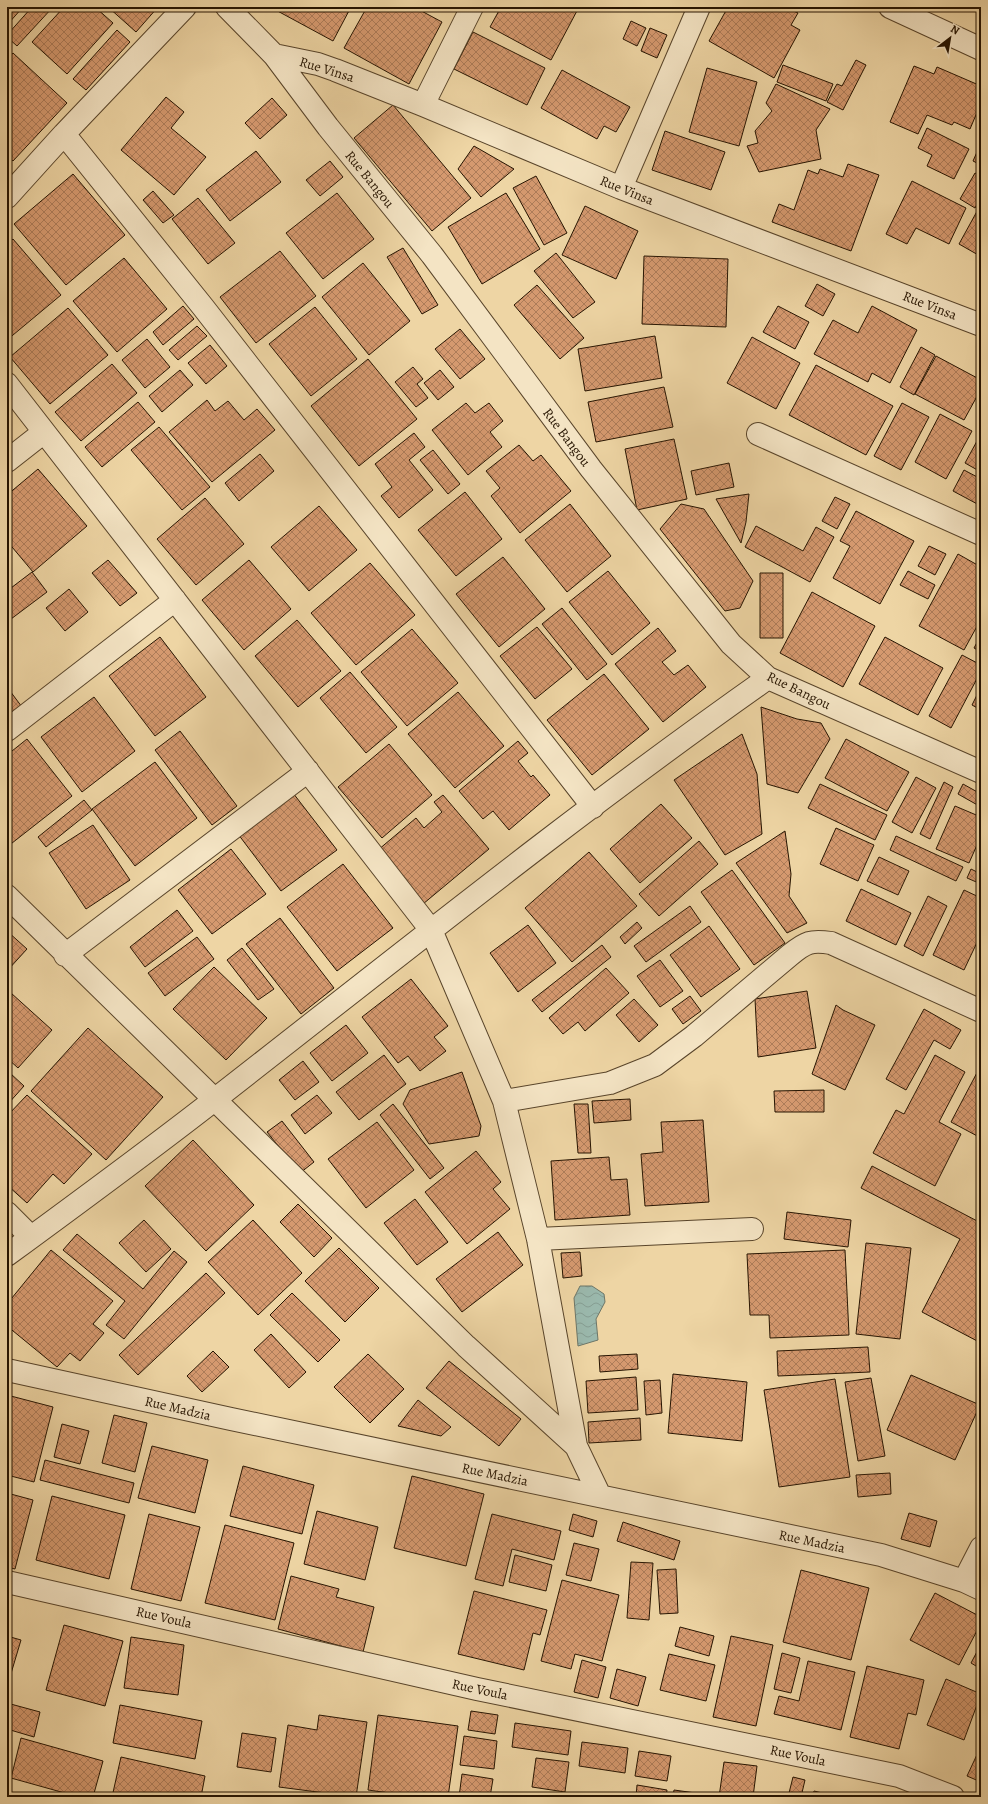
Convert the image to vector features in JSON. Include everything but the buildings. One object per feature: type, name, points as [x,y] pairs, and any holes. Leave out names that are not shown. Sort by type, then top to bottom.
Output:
[{"type":"street","points":[[10,190],[185,7]]},
{"type":"street","name":"Rue Bangou","points":[[227,7],[274,55],[328,127],[432,255],[591,469],[731,644],[768,678],[981,772]]},
{"type":"street","points":[[424,105],[472,7]]},
{"type":"street","points":[[621,188],[699,7]]},
{"type":"street","points":[[890,7],[981,49]]},
{"type":"street","name":"Rue Vinsa","points":[[274,55],[318,64],[335,70],[424,105],[621,188],[981,325]]},
{"type":"street","points":[[64,134],[208,313],[593,807]]},
{"type":"street","points":[[7,384],[431,930],[504,1101],[538,1239],[576,1446],[600,1496]]},
{"type":"street","points":[[7,461],[44,432]]},
{"type":"street","points":[[758,434],[981,534]]},
{"type":"street","points":[[7,730],[175,600]]},
{"type":"street","points":[[7,1255],[216,1099],[431,930],[667,749],[768,678]]},
{"type":"street","points":[[65,955],[308,771]]},
{"type":"street","points":[[7,896],[65,955],[216,1099],[466,1346],[576,1446]]},
{"type":"street","points":[[504,1101],[610,1083],[655,1065],[694,1036],[790,954],[804,944],[816,941],[831,943],[981,1012]]},
{"type":"street","points":[[7,1213],[31,1237]]},
{"type":"street","points":[[538,1239],[752,1229]]},
{"type":"street","name":"Rue Madzia","points":[[7,1370],[231,1419],[881,1556],[973,1585]]},
{"type":"street","points":[[973,1585],[981,1548]]},
{"type":"street","name":"Rue Voula","points":[[7,1582],[477,1689],[899,1776],[953,1797]]},
{"type":"water","points":[[580,1286],[592,1286],[604,1294],[605,1302],[596,1319],[598,1340],[578,1346],[574,1298]]}]
